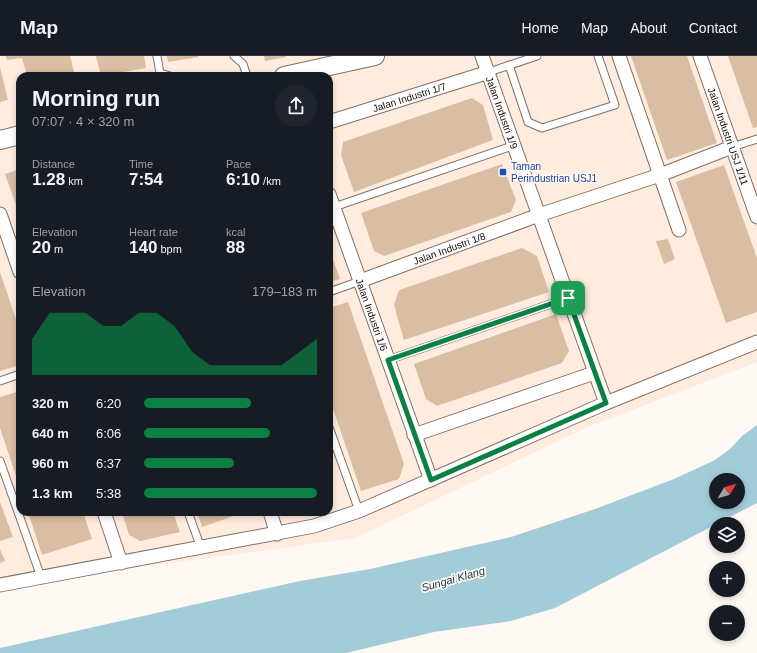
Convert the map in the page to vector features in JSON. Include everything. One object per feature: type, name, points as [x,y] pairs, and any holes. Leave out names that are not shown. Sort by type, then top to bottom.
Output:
[{"type":"street","points":[[304,72],[375,56]]},
{"type":"street","name":"Jalan Industri 1/9","points":[[482,56],[489,72],[606,403]]},
{"type":"street","points":[[619,56],[679,230]]},
{"type":"street","name":"Jalan Industri USJ 1/11","points":[[700,56],[757,217]]},
{"type":"street","name":"Jalan Industri 1/7","points":[[333,121],[489,72]]},
{"type":"street","points":[[0,140],[16,136]]},
{"type":"street","name":"Jalan Industri 1/8","points":[[360,281],[539,215],[660,175],[732,147]]},
{"type":"street","name":"Jalan Industri 1/6","points":[[334,208],[431,480]]},
{"type":"street","points":[[0,214],[16,260]]},
{"type":"street","points":[[0,585],[278,534],[314,526],[359,511],[606,403],[757,342]]},
{"type":"street","points":[[414,434],[594,372]]},
{"type":"street","points":[[105,516],[121,563]]},
{"type":"street","points":[[271,516],[278,534]]},
{"type":"lane","points":[[157,56],[160,72]]},
{"type":"lane","points":[[234,56],[244,64],[246,72]]},
{"type":"lane","points":[[489,72],[537,56]]},
{"type":"lane","points":[[509,66],[528,122],[542,128],[615,105],[598,56]]},
{"type":"lane","points":[[732,147],[757,139]]},
{"type":"lane","points":[[334,208],[515,145]]},
{"type":"lane","points":[[333,291],[360,281]]},
{"type":"lane","points":[[388,360],[568,298]]},
{"type":"lane","points":[[0,381],[16,375]]},
{"type":"lane","points":[[333,438],[359,511]]},
{"type":"lane","points":[[0,462],[16,507]]},
{"type":"lane","points":[[19,516],[41,577]]},
{"type":"lane","points":[[189,516],[201,548]]},
{"type":"shaded area","points":[[0,56],[757,56],[757,362],[588,427],[355,538],[0,586]]},
{"type":"water","name":"Sungai Klang","points":[[757,425],[757,503],[730,517],[709,517],[709,528],[555,608],[511,621],[434,632],[346,653],[0,653],[0,648],[300,581],[370,569],[511,537],[595,509],[674,479],[715,460],[731,448],[742,436]]},
{"type":"building","points":[[6,56],[70,56],[74,72],[26,72],[22,58],[7,60]]},
{"type":"building","points":[[96,56],[144,56],[146,68],[124,72],[100,72]]},
{"type":"building","points":[[167,56],[198,56],[199,57],[168,62]]},
{"type":"building","points":[[264,56],[286,56],[286,57],[265,61]]},
{"type":"building","points":[[631,56],[687,56],[717,143],[667,160]]},
{"type":"building","points":[[728,56],[757,56],[757,127],[753,128]]},
{"type":"building","points":[[0,67],[8,100],[0,102]]},
{"type":"building","points":[[472,98],[483,105],[493,140],[354,192],[341,155],[343,142]]},
{"type":"building","points":[[502,164],[516,200],[511,212],[384,256],[374,251],[361,213]]},
{"type":"building","points":[[724,165],[757,258],[757,312],[726,323],[676,182]]},
{"type":"building","points":[[16,170],[16,205],[5,174]]},
{"type":"building","points":[[668,239],[675,259],[664,264],[656,241]]},
{"type":"building","points":[[522,248],[537,256],[549,292],[404,340],[394,305],[399,290]]},
{"type":"building","points":[[333,259],[340,279],[333,281]]},
{"type":"building","points":[[0,272],[16,319],[16,366],[0,371]]},
{"type":"building","points":[[348,302],[404,464],[399,479],[361,491],[333,409],[333,307]]},
{"type":"building","points":[[556,314],[569,351],[562,363],[437,406],[426,399],[414,364]]},
{"type":"building","points":[[16,392],[16,476],[0,428],[0,397]]},
{"type":"building","points":[[0,502],[13,537],[0,541]]},
{"type":"building","points":[[29,516],[84,516],[92,539],[42,555]]},
{"type":"building","points":[[123,516],[174,516],[180,532],[140,541],[129,535]]},
{"type":"building","points":[[198,516],[234,516],[202,527]]},
{"type":"building","points":[[0,549],[5,561],[0,563]]},
{"type":"place","name":"Taman Perindustrian USJ1","points":[[503,172]]},
{"type":"route","points":[[568,298],[606,403],[431,480],[388,360],[568,298]]}]
